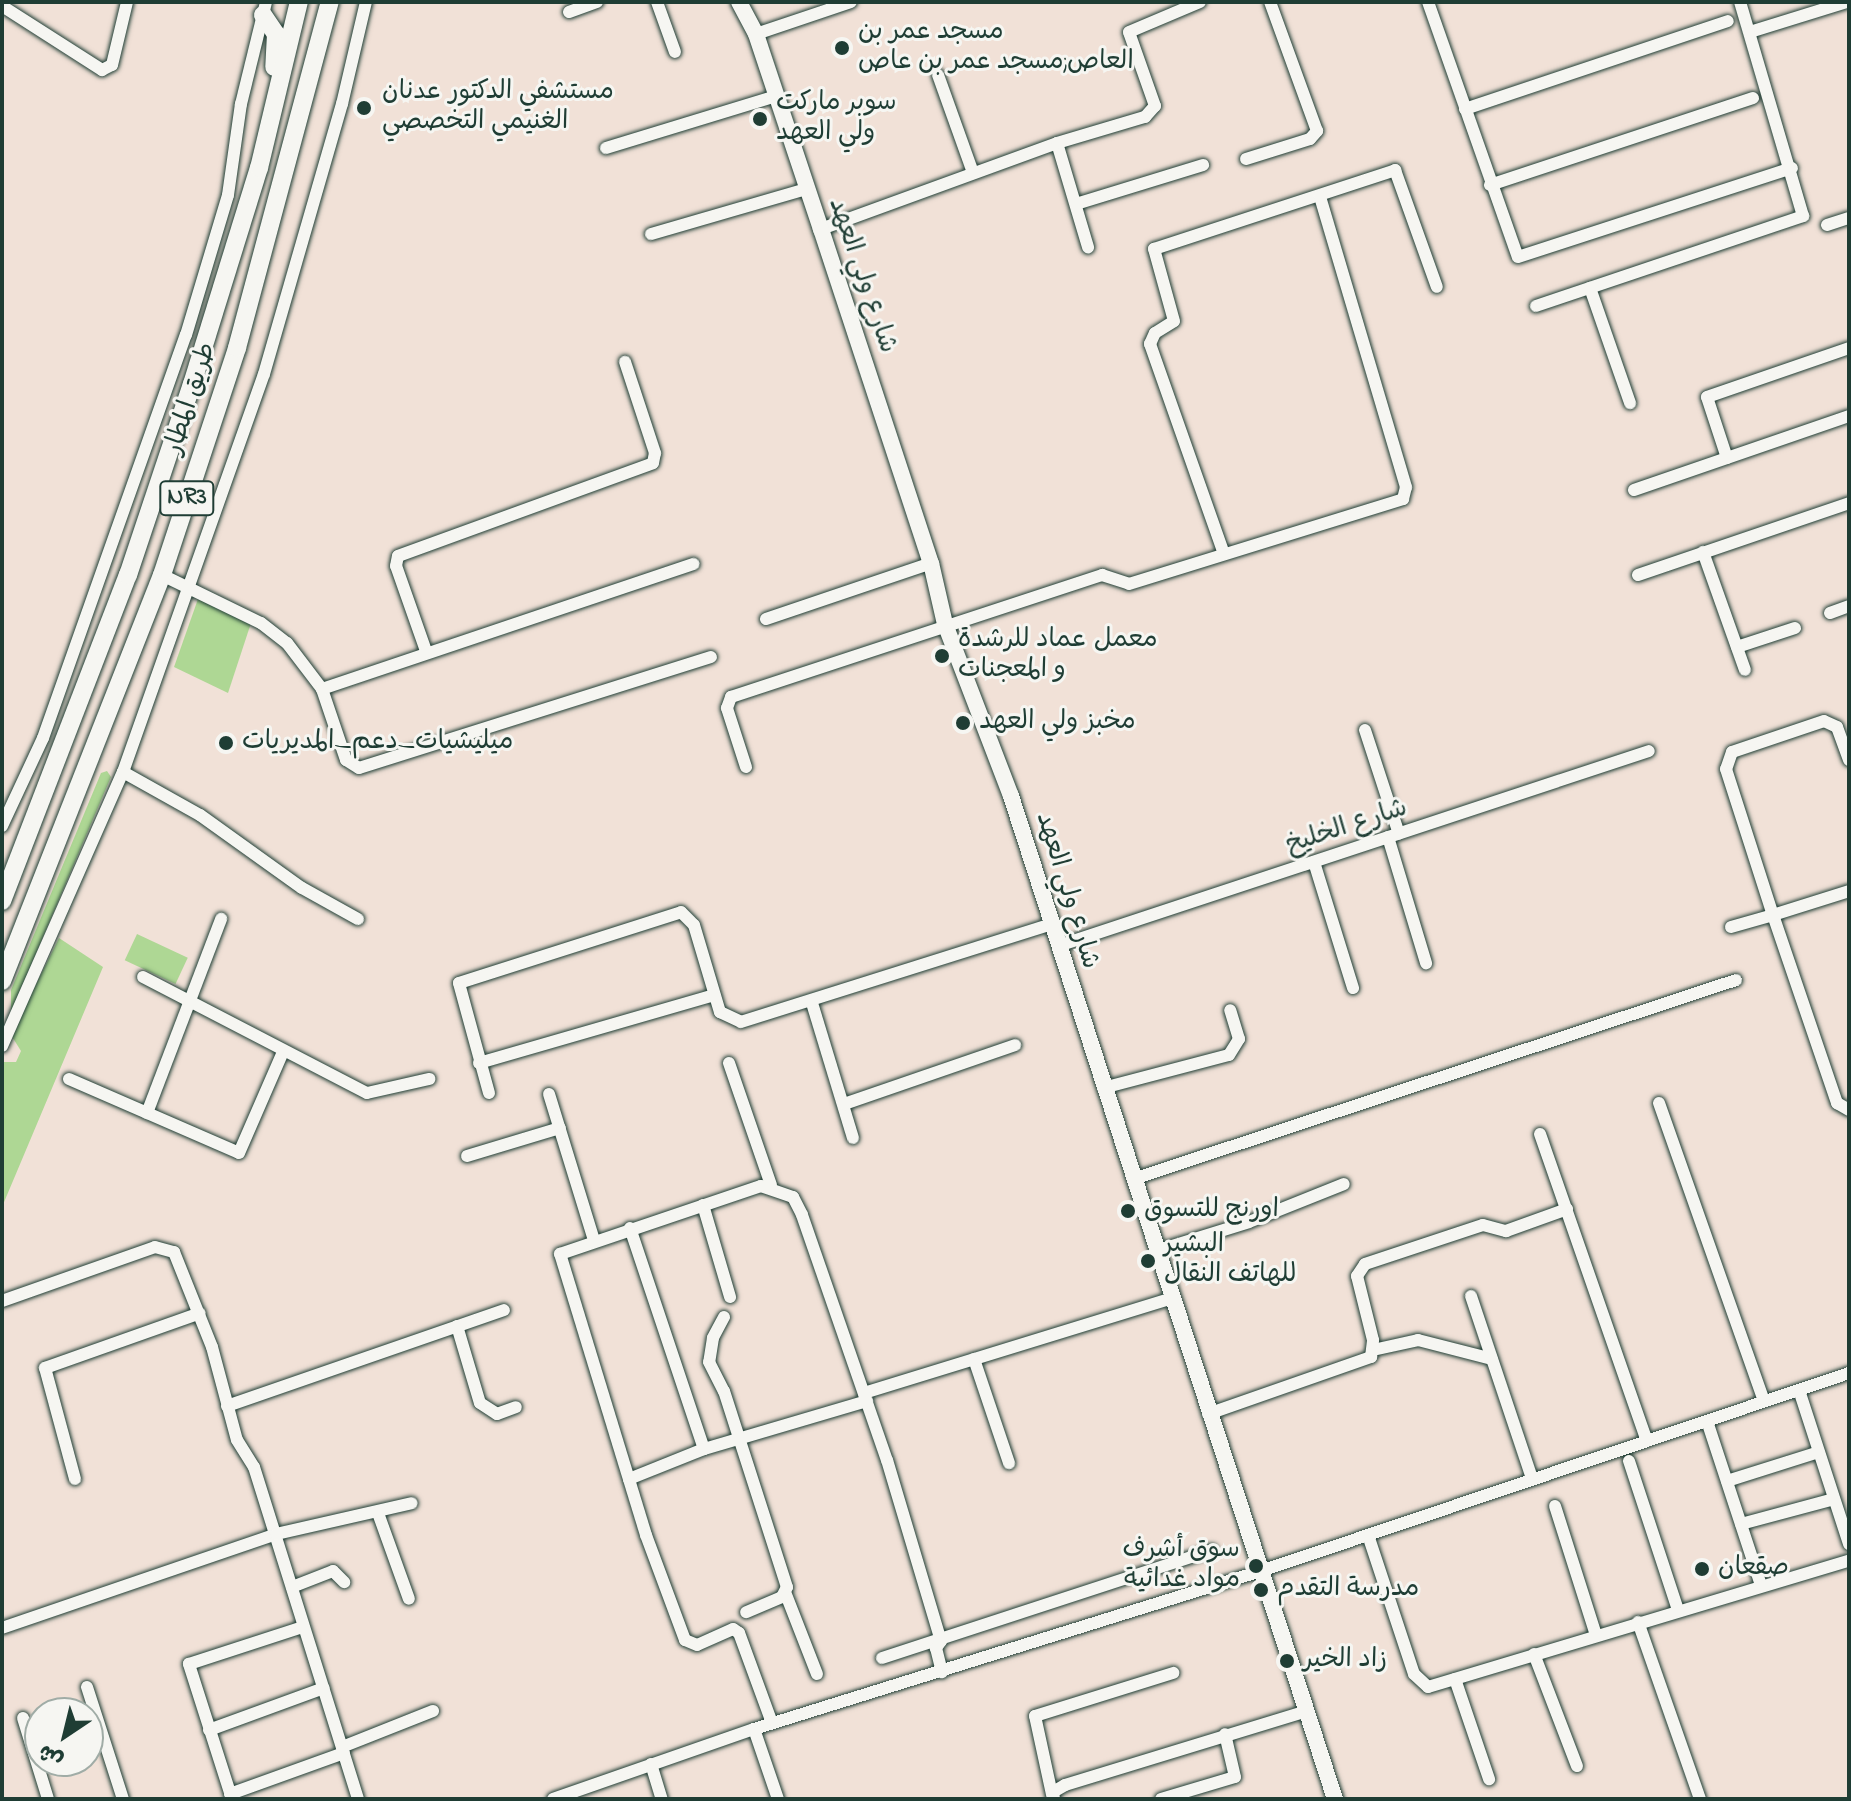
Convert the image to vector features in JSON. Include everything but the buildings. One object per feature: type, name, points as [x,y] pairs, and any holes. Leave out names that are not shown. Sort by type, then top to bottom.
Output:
[{"type":"highway","name":"طريق المطار","points":[[2,901],[128,575],[267,138],[299,2]]},
{"type":"highway","name":"طريق المطار","points":[[2,981],[162,575],[237,348],[330,2]]},
{"type":"highway","points":[[264,8],[276,40],[267,138]]},
{"type":"main road","name":"شارع ولي العهد","points":[[739,2],[756,34],[821,229],[931,563],[945,624],[1011,796],[1208,1414],[1335,1799]]},
{"type":"street","points":[[2,6],[102,70],[112,65],[127,2]]},
{"type":"street","points":[[2,1046],[123,772],[264,374],[342,104],[366,2]]},
{"type":"street","points":[[569,12],[597,2]]},
{"type":"street","points":[[657,2],[675,52]]},
{"type":"street","points":[[756,34],[819,7],[851,2]]},
{"type":"street","points":[[821,229],[1057,143],[1151,113],[1155,106],[1129,32],[1200,2]]},
{"type":"street","points":[[1246,159],[1310,139],[1317,131],[1270,2]]},
{"type":"street","points":[[1428,2],[1513,252],[1524,258],[1792,168]]},
{"type":"street","points":[[1536,306],[1798,220],[1804,208],[1740,2]]},
{"type":"street","points":[[1750,32],[1847,2]]},
{"type":"street","points":[[2,826],[43,738],[186,335],[228,195],[264,8]]},
{"type":"street","points":[[1465,109],[1728,21]]},
{"type":"street","points":[[938,75],[973,173]]},
{"type":"street","points":[[606,148],[776,96]]},
{"type":"street","points":[[1490,185],[1753,98]]},
{"type":"street","points":[[1057,143],[1088,247]]},
{"type":"street","points":[[1076,204],[1203,165]]},
{"type":"street","points":[[1224,554],[1150,344],[1155,333],[1174,321],[1151,254],[1398,172],[1437,287]]},
{"type":"street","points":[[651,234],[806,189]]},
{"type":"street","points":[[746,767],[727,708],[731,697],[945,624],[1102,575],[1129,584],[1406,494],[1320,196]]},
{"type":"street","points":[[1827,225],[1849,218]]},
{"type":"street","points":[[1590,288],[1630,403]]},
{"type":"street","points":[[1727,458],[1707,397],[1849,348]]},
{"type":"street","points":[[426,651],[396,566],[398,556],[653,463],[655,453],[625,362]]},
{"type":"street","points":[[1634,490],[1849,416]]},
{"type":"street","points":[[1638,575],[1849,503]]},
{"type":"street","points":[[1703,552],[1745,670]]},
{"type":"street","points":[[766,619],[931,563]]},
{"type":"street","points":[[322,689],[426,651],[694,564]]},
{"type":"street","points":[[162,575],[276,633],[322,689],[346,760],[359,768],[711,657]]},
{"type":"street","points":[[1830,613],[1849,606]]},
{"type":"street","points":[[1737,647],[1795,628]]},
{"type":"street","points":[[1848,1116],[1773,915],[1726,769],[1728,756],[1824,721],[1837,727],[1849,760]]},
{"type":"street","points":[[1365,730],[1426,963]]},
{"type":"street","name":"شارع الخليخ","points":[[1058,946],[1649,751]]},
{"type":"street","points":[[123,772],[200,815],[302,888],[358,919]]},
{"type":"street","points":[[1314,862],[1353,988]]},
{"type":"street","points":[[1731,927],[1849,891]]},
{"type":"street","points":[[489,1093],[458,989],[464,979],[681,912],[694,925],[720,1012],[741,1022],[812,1003],[1051,924]]},
{"type":"street","points":[[147,1113],[221,919]]},
{"type":"street","points":[[143,977],[283,1052],[371,1094],[429,1079]]},
{"type":"street","points":[[1133,1179],[1736,980]]},
{"type":"street","points":[[479,1063],[714,995]]},
{"type":"street","points":[[812,1003],[853,1138]]},
{"type":"street","points":[[1103,1088],[1229,1055],[1239,1039],[1230,1010]]},
{"type":"street","points":[[844,1104],[1015,1045]]},
{"type":"street","points":[[69,1079],[239,1153],[283,1052]]},
{"type":"street","points":[[729,1063],[771,1185],[793,1197],[802,1215],[866,1397],[941,1641]]},
{"type":"street","points":[[549,1094],[594,1240]]},
{"type":"street","points":[[1659,1103],[1764,1401]]},
{"type":"street","points":[[467,1156],[560,1128]]},
{"type":"street","points":[[1540,1134],[1647,1441]]},
{"type":"street","points":[[1156,1251],[1249,1222],[1344,1184]]},
{"type":"street","points":[[771,1185],[630,1228],[560,1254],[629,1479],[685,1640],[697,1645],[733,1629],[739,1633],[772,1723]]},
{"type":"street","points":[[703,1205],[730,1297]]},
{"type":"street","points":[[1208,1414],[1366,1361],[1373,1350],[1359,1268],[1483,1225],[1506,1231],[1567,1209]]},
{"type":"street","points":[[630,1228],[704,1449]]},
{"type":"street","points":[[2,1301],[163,1246],[174,1252],[200,1313],[227,1406],[276,1534],[358,1799]]},
{"type":"street","points":[[1471,1296],[1532,1478]]},
{"type":"street","points":[[629,1479],[704,1449],[974,1359],[1172,1298]]},
{"type":"street","points":[[227,1406],[504,1310]]},
{"type":"street","points":[[75,1479],[45,1368],[200,1313]]},
{"type":"street","points":[[724,1317],[713,1338],[709,1362],[740,1439],[785,1592],[817,1674]]},
{"type":"street","points":[[457,1326],[480,1403],[497,1414],[516,1407]]},
{"type":"street","points":[[1373,1350],[1418,1340],[1492,1359]]},
{"type":"street","points":[[974,1359],[1009,1463]]},
{"type":"street","points":[[553,1799],[772,1723],[1261,1571],[1849,1373]]},
{"type":"street","points":[[1799,1390],[1848,1535]]},
{"type":"street","points":[[1707,1421],[1761,1585]]},
{"type":"street","points":[[1727,1481],[1819,1452]]},
{"type":"street","points":[[1629,1461],[1678,1610]]},
{"type":"street","points":[[1741,1524],[1834,1499]]},
{"type":"street","points":[[2,1628],[276,1534],[412,1503]]},
{"type":"street","points":[[1555,1506],[1596,1635]]},
{"type":"street","points":[[378,1513],[409,1599]]},
{"type":"street","points":[[1368,1535],[1414,1674],[1428,1687],[1849,1561]]},
{"type":"street","points":[[882,1658],[1212,1550]]},
{"type":"street","points":[[292,1587],[333,1571],[344,1582]]},
{"type":"street","points":[[746,1612],[785,1592]]},
{"type":"street","points":[[1638,1622],[1700,1799]]},
{"type":"street","points":[[303,1627],[189,1664],[231,1796],[433,1711]]},
{"type":"street","points":[[941,1641],[936,1648],[942,1672]]},
{"type":"street","points":[[1534,1654],[1577,1766]]},
{"type":"street","points":[[1053,1799],[1033,1726],[1035,1716],[1173,1673]]},
{"type":"street","points":[[1455,1679],[1489,1779]]},
{"type":"street","points":[[87,1687],[123,1799]]},
{"type":"street","points":[[209,1730],[324,1688]]},
{"type":"street","points":[[1053,1799],[1053,1792],[1065,1785],[1307,1711]]},
{"type":"street","points":[[23,1718],[48,1799]]},
{"type":"street","points":[[754,1729],[778,1799]]},
{"type":"street","points":[[1161,1799],[1235,1777],[1225,1734]]},
{"type":"street","points":[[651,1764],[662,1799]]},
{"type":"green space","points":[[198,599],[251,623],[228,693],[174,667]]},
{"type":"green space","points":[[107,771],[111,777],[11,1012],[11,990],[101,773]]},
{"type":"green space","points":[[137,934],[188,958],[175,984],[125,960]]},
{"type":"green space","points":[[59,938],[103,967],[2,1207],[2,1062],[16,1062],[21,1051],[11,1035]]},
{"type":"place","name":"مسجد عمر بن العاص;مسجد عمر بن عاص","points":[[842,48]]},
{"type":"place","name":"مستشفي الدكتور عدنان الغنيمي التخصصي","points":[[364,108]]},
{"type":"place","name":"سوبر ماركت ولي العهد","points":[[760,119]]},
{"type":"place","name":"معمل عماد للرشدة و المعجنات","points":[[942,656]]},
{"type":"place","name":"مخبز ولي العهد","points":[[963,723]]},
{"type":"place","name":"ميليشيات_دعم_المديريات","points":[[226,743]]},
{"type":"place","name":"اورنج للتسوق","points":[[1128,1211]]},
{"type":"place","name":"البشير للهاتف النقال","points":[[1148,1261]]},
{"type":"place","name":"سوق أشرف مواد غدائية","points":[[1256,1566]]},
{"type":"place","name":"صقعان","points":[[1702,1569]]},
{"type":"place","name":"مدرسة التقدم","points":[[1261,1590]]},
{"type":"place","name":"زاد الخير","points":[[1287,1661]]}]
